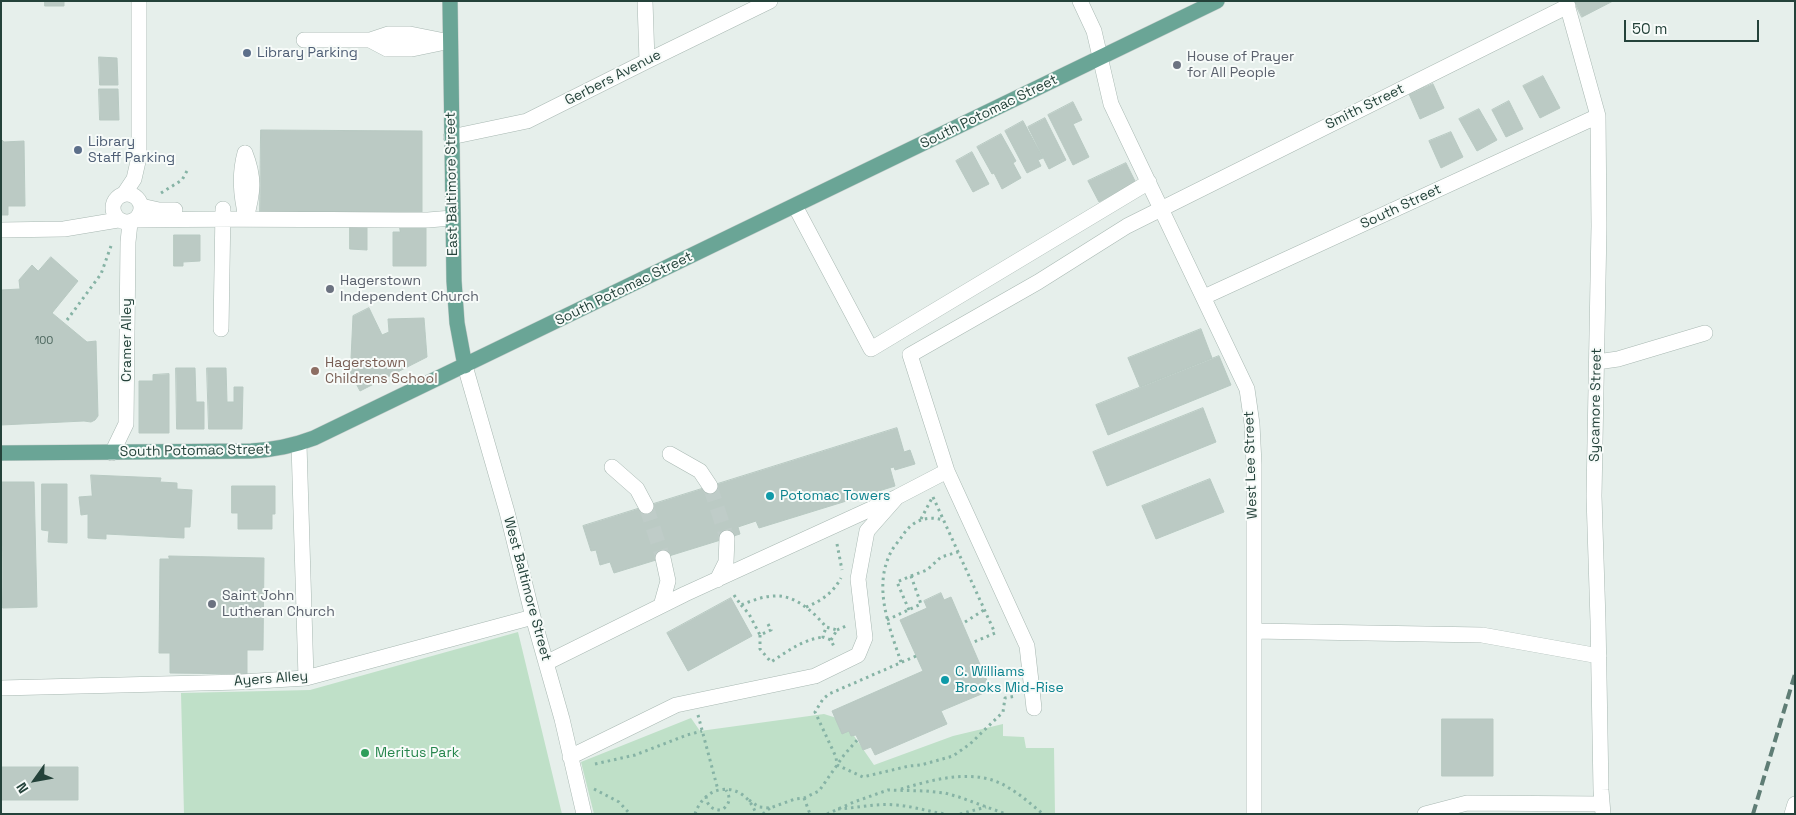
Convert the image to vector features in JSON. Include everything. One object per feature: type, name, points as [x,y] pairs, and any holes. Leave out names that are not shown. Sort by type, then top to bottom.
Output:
[{"type":"main road","name":"East Baltimore Street","points":[[450,1],[452,218],[456,314],[466,366]]},
{"type":"main road","name":"South Potomac Street","points":[[1,453],[251,451],[274,450],[299,444],[466,366],[1217,1]]},
{"type":"street","points":[[130,213],[136,197],[124,194],[134,179],[139,149],[139,1]]},
{"type":"street","points":[[645,1],[647,61]]},
{"type":"street","name":"Gerbers Avenue","points":[[451,137],[528,121],[770,1]]},
{"type":"street","name":"West Lee Street","points":[[1080,1],[1094,32],[1111,104],[1162,208],[1246,389],[1252,424],[1254,474],[1254,814]]},
{"type":"street","name":"Sycamore Street","points":[[1567,4],[1598,116],[1599,226],[1594,496],[1603,809]]},
{"type":"street","name":"Smith Street","points":[[947,471],[910,355],[1038,282],[1127,226],[1567,4]]},
{"type":"street","points":[[304,40],[370,40],[388,49],[412,49],[450,42]]},
{"type":"street","name":"South Street","points":[[1204,297],[1598,116]]},
{"type":"street","name":"Cramer Alley","points":[[112,453],[126,424],[130,213],[146,172],[145,162],[139,149]]},
{"type":"street","points":[[796,206],[871,349],[1149,182]]},
{"type":"street","points":[[1,230],[49,230],[89,225],[130,213],[223,214],[230,209],[246,218],[277,220],[428,220],[452,218]]},
{"type":"street","points":[[221,329],[223,214]]},
{"type":"street","points":[[1597,362],[1618,359],[1705,333]]},
{"type":"street","name":"West Baltimore Street","points":[[466,366],[562,719],[584,814]]},
{"type":"street","points":[[299,444],[306,678]]},
{"type":"street","points":[[670,454],[700,471],[710,486]]},
{"type":"street","points":[[612,467],[637,489],[646,506]]},
{"type":"street","points":[[546,663],[660,606],[897,497],[947,471],[1027,646],[1033,702]]},
{"type":"street","points":[[570,757],[676,705],[815,676],[858,655],[865,638],[858,579],[868,531],[897,497]]},
{"type":"street","points":[[717,580],[726,562],[727,538]]},
{"type":"street","points":[[660,606],[668,581],[663,558]]},
{"type":"street","name":"Ayers Alley","points":[[1,688],[241,682],[306,678],[533,618]]},
{"type":"street","points":[[1254,631],[1482,635],[1599,656]]},
{"type":"street","points":[[1425,814],[1467,803],[1603,809]]},
{"type":"street","points":[[1792,814],[1795,804]]},
{"type":"path","points":[[157,195],[182,180],[188,169]]},
{"type":"path","points":[[67,320],[101,274],[112,242]]},
{"type":"path","points":[[901,662],[885,614],[883,576],[890,554],[907,528],[920,519],[933,498],[995,632],[974,642]]},
{"type":"path","points":[[920,519],[935,517],[943,520]]},
{"type":"path","points":[[806,607],[819,602],[831,593],[842,576],[837,544]]},
{"type":"path","points":[[909,610],[896,582],[927,570],[941,557],[958,552]]},
{"type":"path","points":[[887,620],[921,604],[911,576]]},
{"type":"path","points":[[734,595],[749,614],[760,635],[760,649],[771,662],[791,648],[813,638],[822,637],[831,640],[842,663]]},
{"type":"path","points":[[741,604],[774,596],[793,600],[806,607],[826,627],[837,630],[831,640]]},
{"type":"path","points":[[965,622],[984,610]]},
{"type":"path","points":[[760,635],[772,630],[767,622]]},
{"type":"path","points":[[822,637],[826,627]]},
{"type":"path","points":[[837,765],[836,757],[815,712],[823,699],[829,694],[916,656]]},
{"type":"path","points":[[837,765],[863,777],[909,766],[922,765],[954,756],[970,744],[1003,712],[1005,698],[1033,702]]},
{"type":"path","points":[[695,701],[718,790]]},
{"type":"path","points":[[591,765],[635,755],[687,734],[702,731]]},
{"type":"path","points":[[695,814],[698,805],[706,795],[718,790],[732,790],[742,794],[759,807],[770,808],[795,799],[804,798],[819,791],[858,739]]},
{"type":"path","points":[[897,790],[927,781],[962,776],[987,779],[1008,787],[1043,814]]},
{"type":"path","points":[[706,795],[708,805],[722,810],[729,803],[730,798],[726,790]]},
{"type":"path","points":[[827,814],[880,792],[897,790],[945,793],[959,796],[1006,814]]},
{"type":"path","points":[[804,798],[810,814]]},
{"type":"path","points":[[749,800],[756,814]]},
{"type":"path","points":[[835,810],[871,804],[895,804],[946,814]]},
{"type":"path","points":[[960,814],[987,807]]},
{"type":"path","points":[[764,814],[770,808]]},
{"type":"green space","name":"Meritus Park","points":[[518,632],[562,814],[184,814],[181,693],[310,690]]},
{"type":"green space","points":[[824,714],[843,720],[874,765],[953,736],[1003,724],[1003,736],[1024,737],[1026,748],[1054,748],[1055,814],[594,814],[581,762],[691,718],[700,731]]},
{"type":"building","points":[[45,1],[64,1],[64,6],[45,6]]},
{"type":"building","points":[[1574,1],[1613,1],[1582,17]]},
{"type":"building","points":[[99,57],[117,58],[118,85],[100,85]]},
{"type":"building","points":[[1543,76],[1560,108],[1540,118],[1523,86]]},
{"type":"building","points":[[1433,84],[1444,108],[1420,119],[1409,94]]},
{"type":"building","points":[[99,89],[118,89],[119,120],[100,120]]},
{"type":"building","points":[[1509,101],[1523,129],[1506,137],[1492,110]]},
{"type":"building","points":[[1073,102],[1082,120],[1073,124],[1089,157],[1073,165],[1048,115]]},
{"type":"building","points":[[1479,109],[1497,140],[1477,151],[1459,119]]},
{"type":"building","points":[[1045,118],[1066,160],[1049,169],[1028,127]]},
{"type":"building","points":[[1023,121],[1043,158],[1038,160],[1041,166],[1027,173],[1005,131]]},
{"type":"building","points":[[261,130],[422,131],[422,215],[260,214]]},
{"type":"building","points":[[1451,132],[1463,157],[1441,168],[1429,141]]},
{"type":"building","points":[[1001,134],[1016,161],[1013,163],[1021,178],[1002,189],[977,147]]},
{"type":"building","points":[[1,139],[4,142],[24,141],[25,206],[8,206],[8,215],[1,215]]},
{"type":"building","points":[[972,152],[989,184],[973,192],[956,161]]},
{"type":"building","points":[[1126,163],[1136,183],[1099,202],[1088,181]]},
{"type":"building","points":[[350,226],[367,226],[367,250],[350,249]]},
{"type":"building","points":[[400,228],[426,228],[426,266],[393,266],[393,232],[400,232]]},
{"type":"building","points":[[174,235],[200,235],[200,261],[183,262],[183,266],[174,266]]},
{"type":"building","points":[[51,257],[78,281],[52,313],[87,342],[96,341],[98,416],[91,422],[1,425],[1,290],[20,289],[19,280],[32,265],[38,271]]},
{"type":"building","points":[[369,308],[382,335],[389,332],[388,319],[424,318],[427,357],[360,391],[349,370],[355,367],[351,359],[353,316]]},
{"type":"building","points":[[1201,329],[1212,358],[1140,387],[1128,358]]},
{"type":"building","points":[[1219,356],[1231,385],[1108,435],[1096,405]]},
{"type":"building","points":[[176,368],[195,368],[196,402],[204,402],[204,429],[177,429]]},
{"type":"building","points":[[207,368],[226,368],[227,402],[234,402],[234,387],[243,387],[242,429],[209,429]]},
{"type":"building","points":[[169,374],[169,433],[139,433],[139,381],[153,381],[153,375]]},
{"type":"building","points":[[1203,408],[1216,442],[1107,486],[1093,452]]},
{"type":"building","name":"Potomac Towers","points":[[897,428],[904,452],[910,450],[915,464],[895,470],[894,467],[890,468],[895,486],[759,528],[756,521],[738,527],[740,534],[614,573],[610,562],[600,565],[596,550],[591,551],[583,526]]},
{"type":"building","points":[[91,475],[161,478],[160,482],[177,483],[177,489],[192,490],[190,527],[184,527],[184,538],[106,534],[106,539],[88,538],[88,514],[81,515],[79,497],[92,496]]},
{"type":"building","points":[[1210,479],[1224,512],[1156,539],[1142,506]]},
{"type":"building","points":[[1,482],[34,482],[37,607],[3,608]]},
{"type":"building","points":[[42,484],[67,484],[67,543],[48,542],[49,531],[42,530]]},
{"type":"building","points":[[232,486],[275,486],[275,514],[272,514],[272,529],[238,529],[238,513],[232,513]]},
{"type":"building","name":"Saint John Lutheran Church","points":[[169,556],[264,558],[263,650],[247,650],[247,674],[170,673],[170,653],[159,653],[160,559],[169,559]]},
{"type":"building","name":"C. Williams Brooks Mid‐Rise","points":[[941,593],[944,600],[951,597],[991,690],[941,711],[947,724],[875,755],[871,747],[863,750],[856,735],[851,736],[849,731],[842,734],[832,711],[923,671],[900,620],[927,608],[924,601]]},
{"type":"building","points":[[731,598],[752,636],[688,671],[667,633]]},
{"type":"building","points":[[1442,719],[1493,719],[1493,776],[1442,776]]},
{"type":"building","points":[[1,767],[78,767],[78,800],[1,800]]},
{"type":"tunnel","points":[[710,486],[727,538]]},
{"type":"tunnel","points":[[646,506],[663,558]]},
{"type":"railway","points":[[1753,814],[1795,674]]},
{"type":"place","name":"Library Parking","points":[[247,53]]},
{"type":"place","name":"House of Prayer for All People","points":[[1177,65]]},
{"type":"place","name":"Library Staff Parking","points":[[78,150]]},
{"type":"place","name":"Hagerstown Independent Church","points":[[330,289]]},
{"type":"place","name":"Hagerstown Childrens School","points":[[315,371]]},
{"type":"place","name":"Potomac Towers","points":[[770,496]]},
{"type":"place","name":"Saint John Lutheran Church","points":[[212,604]]},
{"type":"place","name":"C. Williams Brooks Mid‐Rise","points":[[945,680]]},
{"type":"place","name":"Meritus Park","points":[[365,753]]}]
